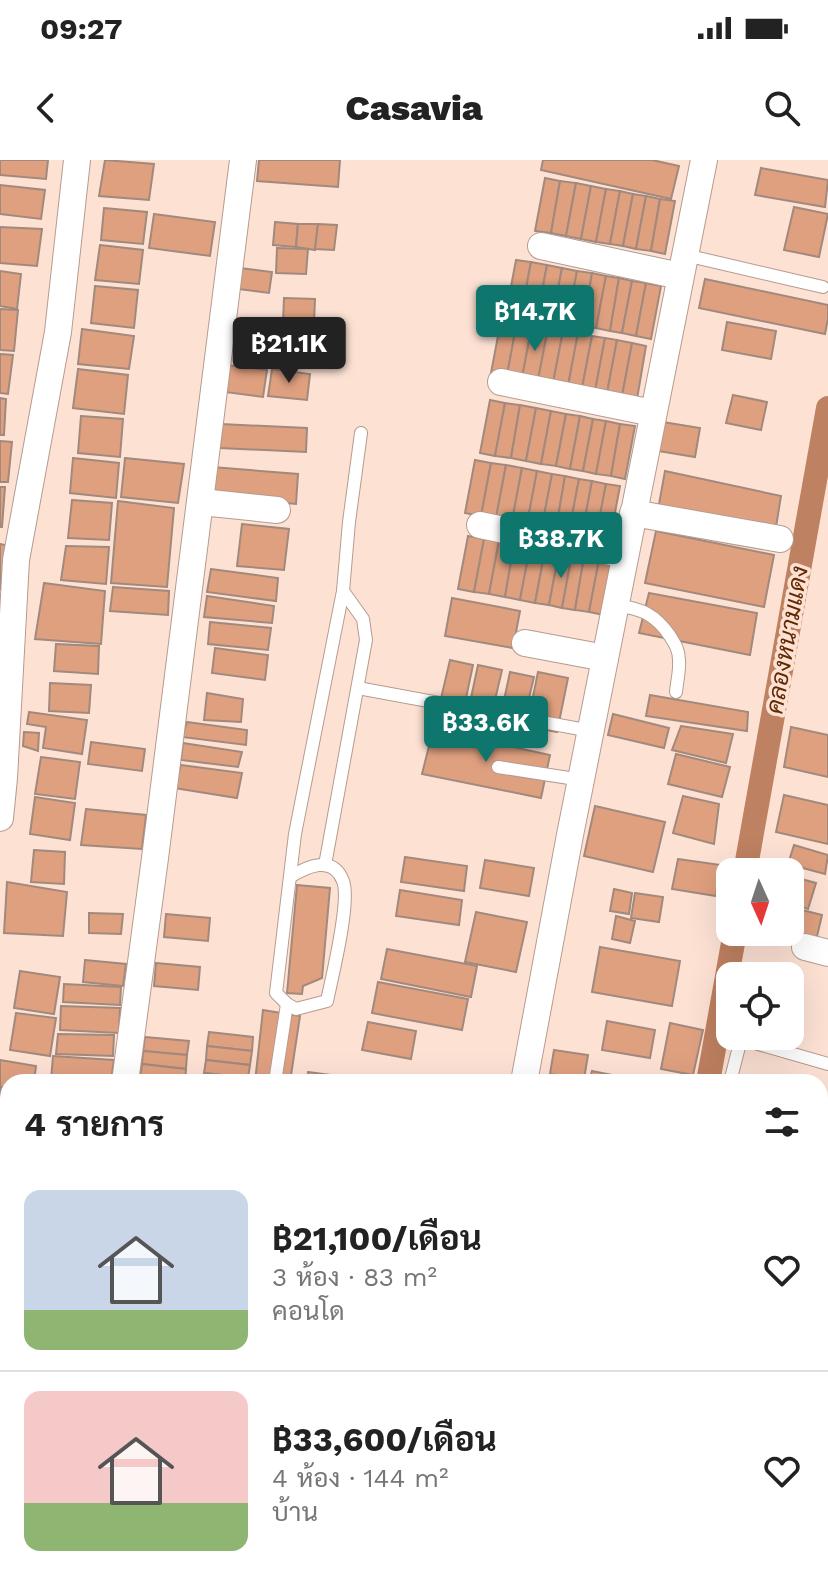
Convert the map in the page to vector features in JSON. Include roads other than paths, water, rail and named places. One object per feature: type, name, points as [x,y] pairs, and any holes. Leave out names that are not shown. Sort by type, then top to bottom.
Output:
[{"type":"street","points":[[0,818],[16,560],[58,332],[77,160]]},
{"type":"street","points":[[126,1074],[243,160]]},
{"type":"street","points":[[525,1074],[704,160]]},
{"type":"street","points":[[541,246],[682,266]]},
{"type":"street","points":[[501,382],[653,413]]},
{"type":"street","points":[[201,502],[277,510]]},
{"type":"street","points":[[633,513],[780,539]]},
{"type":"street","points":[[480,525],[625,555]]},
{"type":"street","points":[[525,643],[605,658]]},
{"type":"lane","points":[[682,266],[823,287]]},
{"type":"lane","points":[[290,877],[309,865],[325,865],[334,869],[344,881],[345,906],[327,1001],[296,1009],[276,993],[295,834],[343,591],[361,433]]},
{"type":"lane","points":[[325,865],[366,640],[363,619],[343,591]]},
{"type":"lane","points":[[616,605],[635,608],[656,618],[678,647],[680,657],[676,692]]},
{"type":"lane","points":[[358,688],[591,731]]},
{"type":"lane","points":[[498,767],[582,780]]},
{"type":"lane","points":[[276,1074],[287,1004]]},
{"type":"lane","points":[[732,1074],[741,1039],[828,1064]]},
{"type":"waterway","name":"คลองหนามแดง","points":[[748,858],[828,408]]},
{"type":"waterway","name":"คลองหนามแดง","points":[[709,1074],[732,946]]}]
